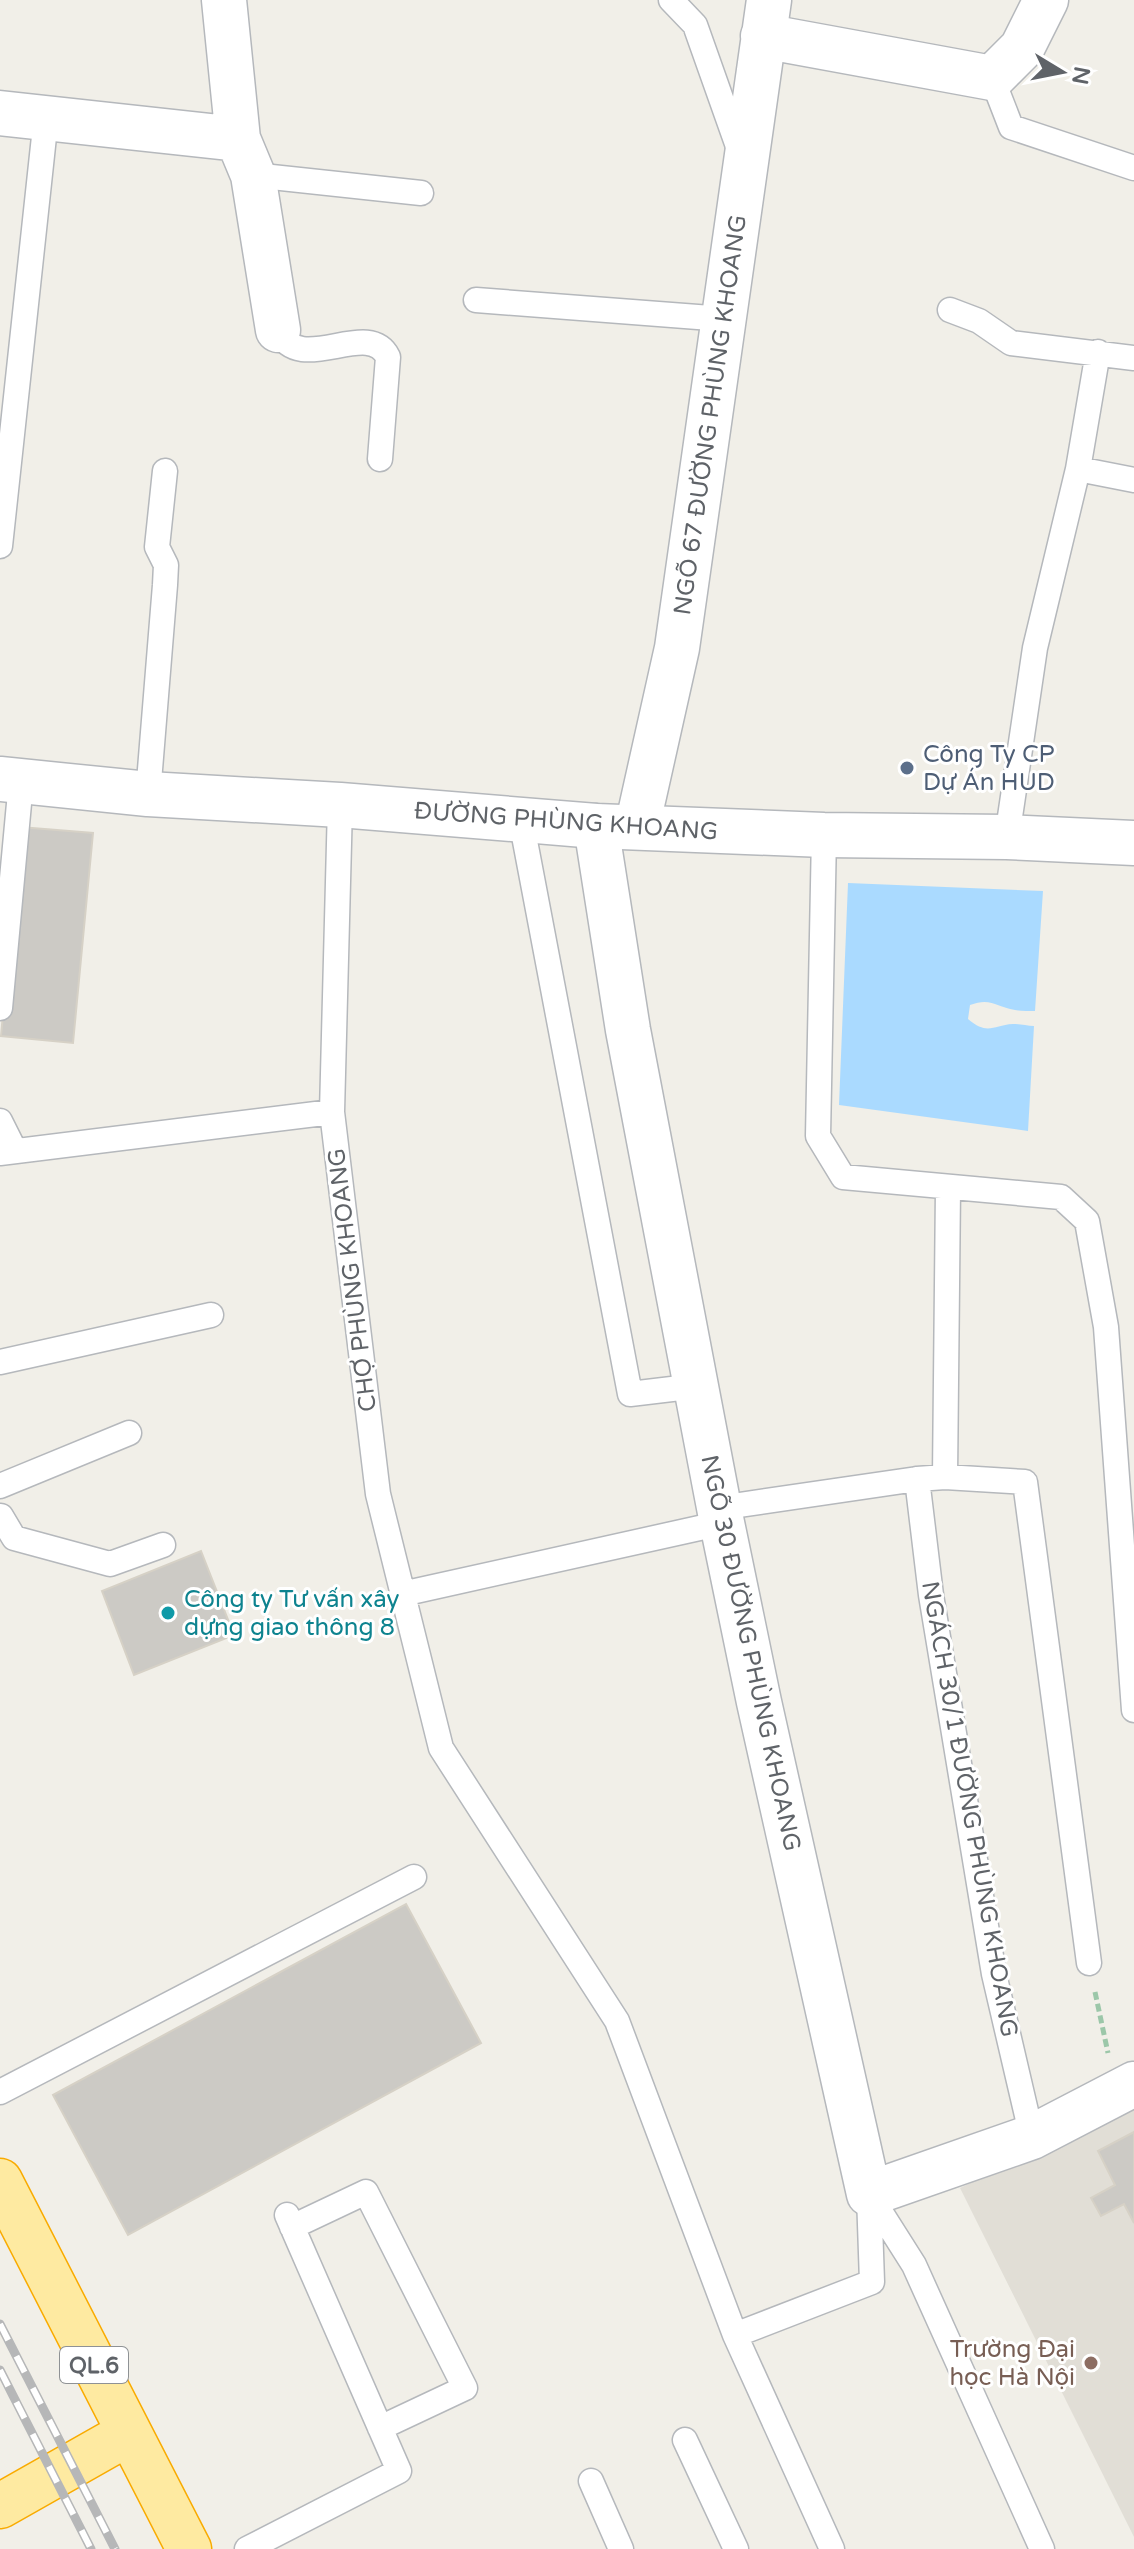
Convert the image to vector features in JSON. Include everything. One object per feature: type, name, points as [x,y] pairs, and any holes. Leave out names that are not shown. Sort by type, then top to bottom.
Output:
[{"type":"highway","name":"QL.6","points":[[0,2181],[189,2549]]},
{"type":"highway","points":[[0,2506],[129,2433]]},
{"type":"street","points":[[224,0],[245,157],[278,330]]},
{"type":"street","points":[[766,18],[992,78],[1022,48],[1046,0]]},
{"type":"street","name":"NGÕ 67 ĐƯỜNG PHÙNG KHOANG","points":[[616,826],[677,648],[766,18]]},
{"type":"street","points":[[0,113],[46,118],[245,157]]},
{"type":"street","name":"ĐƯỜNG PHÙNG KHOANG","points":[[10,780],[148,794],[616,826],[1134,843]]},
{"type":"street","name":"NGÕ 30 ĐƯỜNG PHÙNG KHOANG","points":[[616,826],[628,1030],[720,1516],[869,2194]]},
{"type":"street","points":[[869,2194],[1032,2137],[1125,2089]]},
{"type":"lane","points":[[671,0],[695,25],[745,165]]},
{"type":"lane","points":[[992,78],[1011,127],[1134,168]]},
{"type":"lane","points":[[0,546],[46,118]]},
{"type":"lane","points":[[245,157],[421,193]]},
{"type":"lane","points":[[476,300],[724,319]]},
{"type":"lane","points":[[950,310],[979,321],[1011,343],[1134,358]]},
{"type":"lane","points":[[278,330],[292,348],[303,350],[359,343],[384,350],[388,357],[380,459]]},
{"type":"lane","points":[[1007,837],[1035,648],[1078,469],[1098,352]]},
{"type":"lane","points":[[1078,469],[1134,480]]},
{"type":"lane","points":[[148,794],[165,585],[166,565],[157,547],[165,471]]},
{"type":"lane","points":[[0,1008],[10,780]]},
{"type":"lane","name":"CHỢ PHÙNG KHOANG","points":[[340,805],[332,1112],[378,1494],[441,1748],[617,2021],[735,2335],[832,2549]]},
{"type":"lane","points":[[521,820],[630,1394],[697,1386]]},
{"type":"lane","points":[[824,835],[818,1136],[843,1177],[1061,1197],[1087,1221],[1124,1447],[1133,1700]]},
{"type":"lane","points":[[0,1121],[8,1152],[332,1112]]},
{"type":"lane","points":[[945,1477],[948,1188]]},
{"type":"lane","points":[[0,1362],[211,1315]]},
{"type":"lane","points":[[0,1486],[129,1433]]},
{"type":"lane","points":[[402,1594],[720,1516],[917,1479],[945,1477],[1025,1482],[1089,1963]]},
{"type":"lane","name":"NGÁCH 30/1 ĐƯỜNG PHÙNG KHOANG","points":[[917,1479],[931,1595],[994,1974],[1032,2137]]},
{"type":"lane","points":[[0,1515],[14,1538],[110,1564],[163,1545]]},
{"type":"lane","points":[[0,2092],[414,1877]]},
{"type":"lane","points":[[247,2549],[399,2471],[380,2428],[289,2221],[366,2192],[465,2388],[380,2428]]},
{"type":"lane","points":[[735,2335],[872,2282],[869,2194]]},
{"type":"lane","points":[[869,2194],[914,2265],[1042,2549]]},
{"type":"lane","points":[[685,2440],[736,2549]]},
{"type":"lane","points":[[591,2481],[621,2549]]},
{"type":"path","points":[[1089,1963],[1125,2089]]},
{"type":"shaded area","name":"Trường Đại học Hà Nội","points":[[1134,2104],[1134,2537],[960,2188]]},
{"type":"water","points":[[848,883],[1043,891],[1035,1011],[1015,1010],[983,1002],[970,1005],[968,1019],[986,1028],[1013,1024],[1034,1026],[1028,1131],[839,1105]]},
{"type":"building","points":[[20,827],[93,833],[73,1043],[1,1036]]},
{"type":"building","name":"Công ty Tư vấn xây dựng giao thông 8","points":[[201,1551],[234,1635],[134,1675],[102,1591]]},
{"type":"building","points":[[406,1904],[481,2043],[128,2235],[53,2095]]},
{"type":"building","points":[[1134,2132],[1134,2223],[1124,2204],[1101,2216],[1091,2198],[1115,2185],[1098,2151]]},
{"type":"railway","points":[[0,2324],[115,2549]]},
{"type":"railway","points":[[0,2370],[91,2549]]},
{"type":"place","name":"Công Ty CP Dự Án HUD","points":[[907,768]]},
{"type":"place","name":"Công ty Tư vấn xây dựng giao thông 8","points":[[168,1613]]},
{"type":"place","name":"Trường Đại học Hà Nội","points":[[1091,2363]]}]
